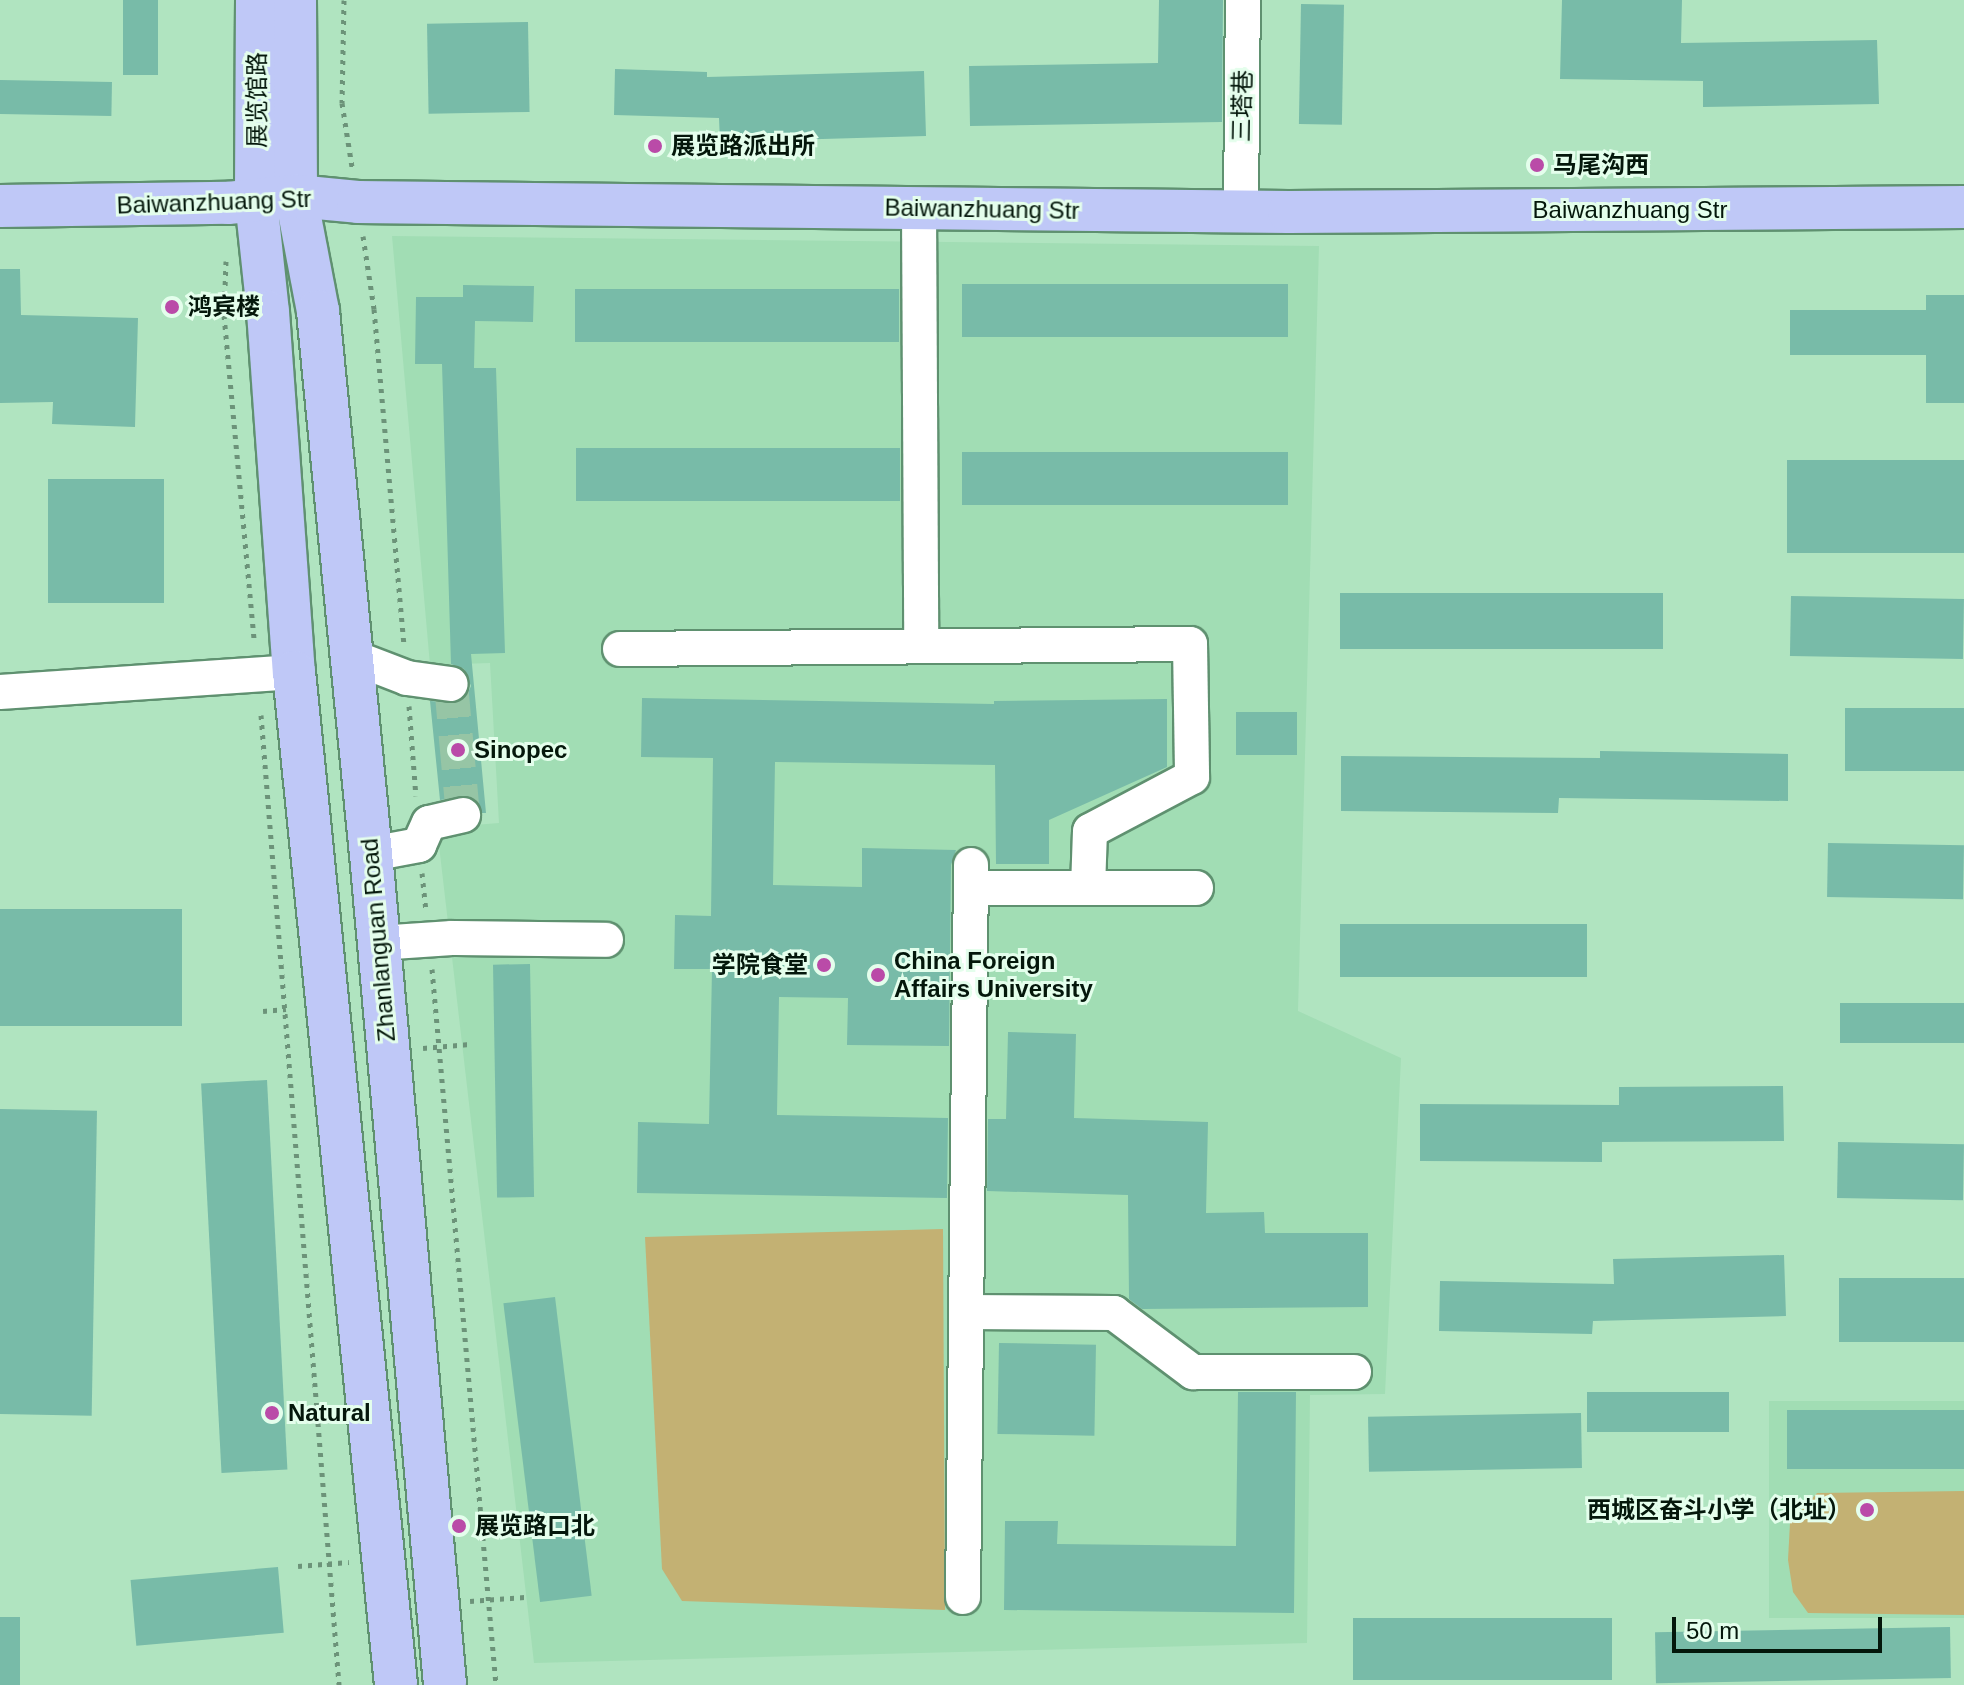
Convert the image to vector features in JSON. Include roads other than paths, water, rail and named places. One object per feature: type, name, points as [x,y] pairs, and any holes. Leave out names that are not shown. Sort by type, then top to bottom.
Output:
[{"type":"main road","name":"展览馆路","points":[[257,0],[260,200]]},
{"type":"main road","name":"展览馆路","points":[[260,200],[295,0]]},
{"type":"main road","name":"Baiwanzhuang Str","points":[[0,206],[260,200],[1241,212],[1964,207]]},
{"type":"main road","name":"Zhanlanguan Road","points":[[260,200],[318,311],[371,854],[445,1685]]},
{"type":"main road","points":[[260,200],[268,312],[276,674],[396,1685]]},
{"type":"street","name":"三塔巷","points":[[1241,212],[1243,0]]},
{"type":"street","points":[[919,208],[921,646]]},
{"type":"street","points":[[620,649],[1190,644],[1192,777],[1090,831],[1088,888]]},
{"type":"street","points":[[350,656],[407,678],[451,684]]},
{"type":"street","points":[[0,692],[276,674]]},
{"type":"street","points":[[371,854],[419,845],[429,823],[463,815]]},
{"type":"street","points":[[963,1597],[971,877],[1088,888],[1196,888]]},
{"type":"street","points":[[378,943],[452,938],[606,940]]},
{"type":"street","points":[[966,1312],[1114,1313],[1193,1372],[1354,1372]]},
{"type":"tunnel","points":[[451,684],[463,815]]},
{"type":"place","name":"展览路派出所","points":[[655,146]]},
{"type":"place","name":"马尾沟西","points":[[1537,165]]},
{"type":"place","name":"鸿宾楼","points":[[172,307]]},
{"type":"place","name":"Sinopec","points":[[458,750]]},
{"type":"place","name":"学院食堂","points":[[824,965]]},
{"type":"place","name":"China Foreign Affairs University","points":[[878,975]]},
{"type":"place","name":"Natural","points":[[272,1413]]},
{"type":"place","name":"西城区奋斗小学（北址）","points":[[1867,1510]]},
{"type":"place","name":"展览路口北","points":[[459,1526]]}]
